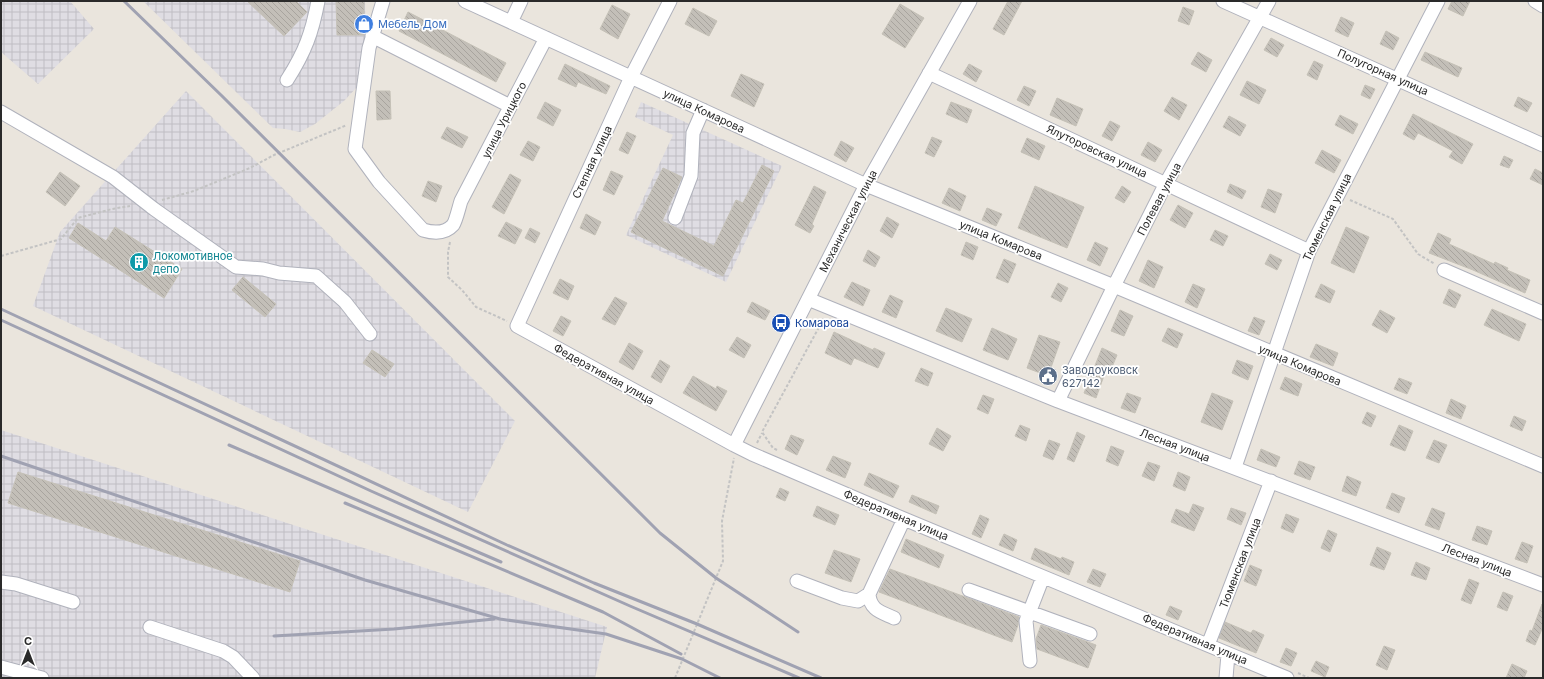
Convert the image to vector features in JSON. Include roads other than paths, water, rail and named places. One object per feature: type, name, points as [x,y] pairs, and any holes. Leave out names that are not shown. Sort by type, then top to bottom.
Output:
[{"type":"street","points":[[287,80],[299,61],[307,44],[312,30],[318,1]]},
{"type":"street","points":[[382,1],[370,42],[510,106]]},
{"type":"street","name":"улица Комарова","points":[[466,1],[866,185],[1114,286],[1543,466]]},
{"type":"street","points":[[511,22],[521,1]]},
{"type":"street","name":"Степная улица","points":[[517,326],[631,77],[670,1]]},
{"type":"street","name":"Механическая улица","points":[[734,450],[866,185],[970,1]]},
{"type":"street","name":"Полугорная улица","points":[[1223,1],[1543,144]]},
{"type":"street","name":"Полевая улица","points":[[1058,401],[1166,184],[1259,16],[1269,1]]},
{"type":"street","name":"Тюменская улица","points":[[1235,467],[1309,251],[1438,1]]},
{"type":"street","points":[[1535,1],[1543,6]]},
{"type":"street","name":"улица Урицкого","points":[[370,42],[355,149],[379,182],[423,230],[433,234],[442,232],[453,225],[461,201],[546,38]]},
{"type":"street","name":"Ялуторовская улица","points":[[929,73],[1309,251]]},
{"type":"street","points":[[675,218],[691,176],[693,133],[703,110]]},
{"type":"street","points":[[1,112],[113,177],[154,209],[236,267],[316,276],[345,302],[370,334]]},
{"type":"street","points":[[1444,270],[1543,313]]},
{"type":"street","name":"Лесная улица","points":[[808,299],[1058,401],[1543,585]]},
{"type":"street","name":"Федеративная улица","points":[[517,326],[734,450],[752,454],[1228,654],[1291,675]]},
{"type":"street","name":"Тюменская улица","points":[[1208,645],[1271,481]]},
{"type":"street","points":[[894,618],[875,609],[869,602],[869,594],[904,519]]},
{"type":"street","points":[[1030,661],[1025,625],[1043,577]]},
{"type":"street","points":[[797,581],[842,598],[858,601],[869,594]]},
{"type":"street","points":[[1,582],[16,584],[73,602]]},
{"type":"street","points":[[969,590],[1090,634]]},
{"type":"street","points":[[150,627],[223,651],[233,657],[253,678]]},
{"type":"street","points":[[1226,678],[1228,654]]},
{"type":"street","points":[[1,667],[42,678]]},
{"type":"railway","points":[[124,1],[222,96],[660,533],[716,578],[798,632]]},
{"type":"railway","points":[[1,309],[507,545],[594,583],[697,624],[821,678]]},
{"type":"railway","points":[[1,320],[371,491],[630,606],[799,678]]},
{"type":"railway","points":[[229,445],[501,562]]},
{"type":"railway","points":[[1,456],[365,580],[500,619],[606,634],[682,659],[720,678]]},
{"type":"railway","points":[[345,503],[603,612],[681,654]]},
{"type":"railway","points":[[274,636],[394,629],[494,619]]},
{"type":"place","name":"Мебель Дом","points":[[364,24]]},
{"type":"place","name":"Локомотивное депо","points":[[139,262]]},
{"type":"place","name":"Комарова","points":[[781,323]]},
{"type":"place","name":"Заводоуковск 627142","points":[[1048,376]]}]
